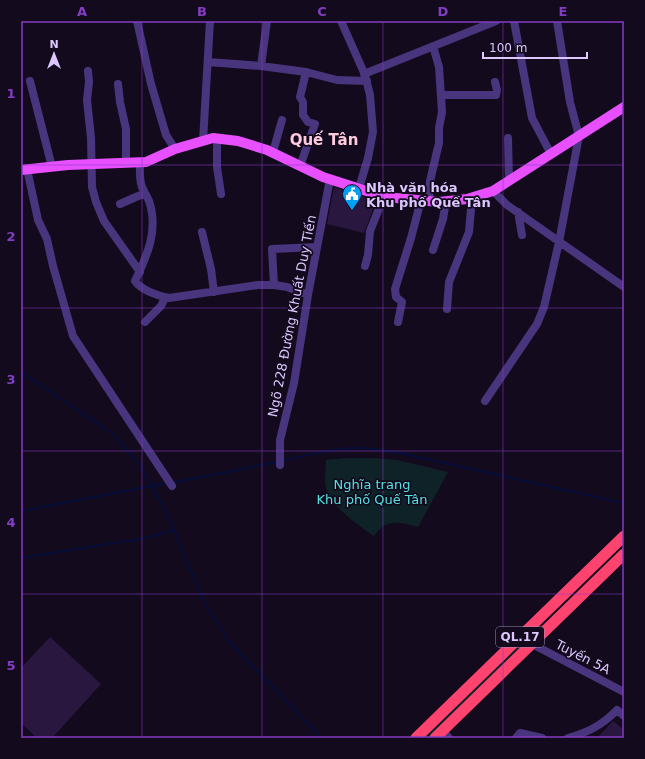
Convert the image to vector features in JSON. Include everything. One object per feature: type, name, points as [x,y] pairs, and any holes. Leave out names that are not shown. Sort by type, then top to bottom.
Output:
[{"type":"highway","name":"QL.17","points":[[416,738],[624,536]]},
{"type":"highway","name":"QL.17","points":[[442,736],[560,616],[624,554]]},
{"type":"highway","points":[[551,607],[560,616]]},
{"type":"main road","points":[[24,170],[93,164],[146,162],[174,149],[213,138],[238,141],[273,152],[330,179],[384,196],[425,201],[446,201],[472,198],[494,191],[624,107]]},
{"type":"street","points":[[138,21],[151,84],[166,135],[174,149]]},
{"type":"street","points":[[203,141],[210,21]]},
{"type":"street","points":[[261,66],[267,21]]},
{"type":"street","points":[[341,21],[365,77],[370,95],[373,132],[368,158],[359,188]]},
{"type":"street","points":[[208,62],[261,66],[306,72],[338,80],[365,77],[433,46],[496,21]]},
{"type":"street","points":[[514,21],[532,118],[551,154]]},
{"type":"street","points":[[486,401],[537,324],[544,307],[559,242],[579,136],[570,102],[557,21]]},
{"type":"street","points":[[398,322],[402,302],[396,297],[395,289],[411,238],[425,201],[440,143],[439,128],[442,112],[441,94],[439,67],[433,46]]},
{"type":"street","points":[[88,71],[89,82],[86,100],[90,124],[93,164],[92,187],[96,202],[104,221],[140,272]]},
{"type":"street","points":[[300,166],[315,124],[308,122],[303,116],[303,102],[300,97],[306,72]]},
{"type":"street","points":[[30,81],[52,167]]},
{"type":"street","points":[[441,94],[496,95],[495,82]]},
{"type":"street","points":[[118,84],[126,129],[126,163]]},
{"type":"street","points":[[273,152],[282,120]]},
{"type":"street","points":[[508,138],[509,181]]},
{"type":"street","points":[[217,139],[221,194]]},
{"type":"street","points":[[140,163],[140,177],[149,202],[153,232],[149,249],[135,281],[138,286],[165,298],[274,285],[287,287],[308,295]]},
{"type":"street","points":[[24,170],[38,220],[47,239],[71,332],[170,483]]},
{"type":"street","name":"Ngõ 228 Đường Khuất Duy Tiến","points":[[280,462],[280,440],[294,383],[308,295],[330,179]]},
{"type":"street","points":[[494,191],[507,204],[624,287]]},
{"type":"street","points":[[120,204],[145,193]]},
{"type":"street","points":[[365,266],[368,255],[370,231],[384,196]]},
{"type":"street","points":[[447,309],[449,282],[467,239],[472,198]]},
{"type":"street","points":[[433,250],[443,219],[446,201]]},
{"type":"street","points":[[518,212],[522,235]]},
{"type":"street","points":[[202,232],[211,269],[214,292]]},
{"type":"street","points":[[274,285],[272,249],[317,247]]},
{"type":"street","points":[[145,322],[161,306],[165,298]]},
{"type":"street","name":"Tuyến 5A","points":[[532,644],[624,692]]},
{"type":"street","points":[[568,738],[586,733],[607,720],[617,710],[624,716]]},
{"type":"street","points":[[516,738],[520,733],[542,738]]},
{"type":"green space","name":"Nghĩa trang Khu phố Quế Tân","points":[[345,458],[397,460],[448,472],[418,527],[399,523],[389,524],[379,530],[374,536],[353,521],[333,502],[326,488],[326,460]]},
{"type":"green space","points":[[528,636],[530,637],[530,640],[430,738],[421,738]]},
{"type":"building","name":"Nhà văn hóa Khu phố Quế Tân","points":[[334,187],[376,201],[364,233],[327,224]]},
{"type":"building","points":[[50,637],[101,684],[52,738],[37,738],[21,723],[21,668]]},
{"type":"building","points":[[613,721],[624,730],[624,738],[597,738]]},
{"type":"waterway","points":[[21,372],[113,434],[139,464],[166,511],[204,602],[231,644],[322,738]]},
{"type":"waterway","points":[[281,461],[341,449],[374,449],[395,452],[624,503]]},
{"type":"waterway","points":[[171,483],[277,462]]},
{"type":"waterway","points":[[21,511],[167,483]]},
{"type":"waterway","points":[[21,558],[146,538],[173,530]]},
{"type":"place","name":"Nhà văn hóa Khu phố Quế Tân","points":[[352,211]]},
{"type":"district","name":"Quế Tân","points":[[324,140]]}]
